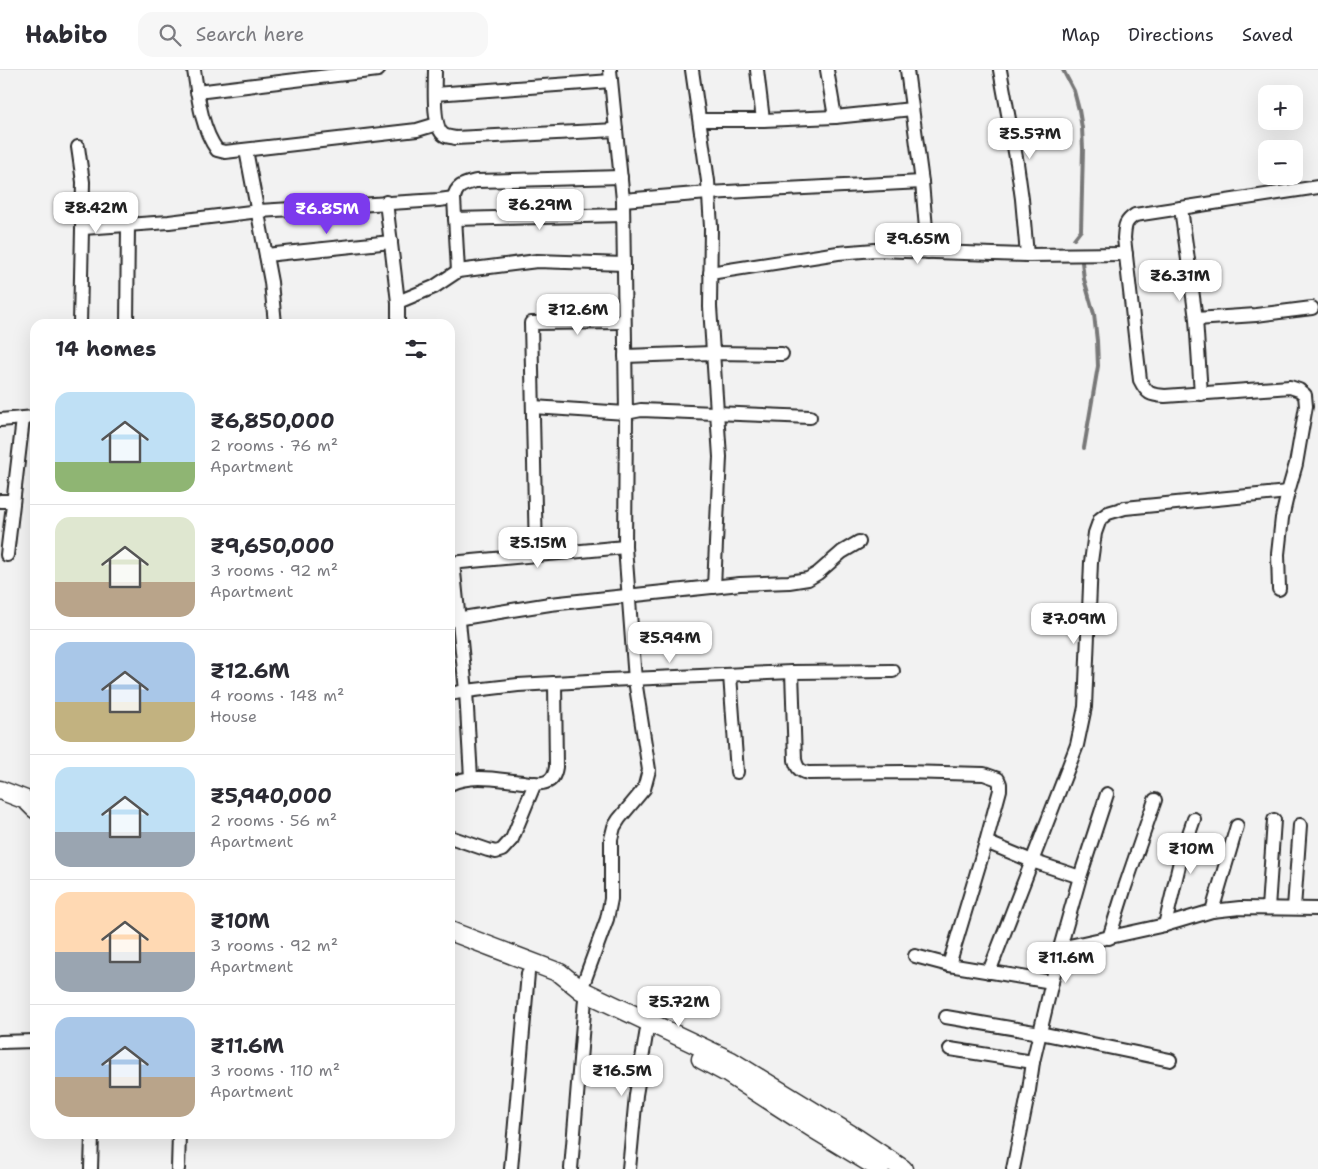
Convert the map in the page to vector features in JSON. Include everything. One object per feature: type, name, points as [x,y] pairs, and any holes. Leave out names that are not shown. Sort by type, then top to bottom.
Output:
[{"type":"main road","points":[[0,790],[30,802]]},
{"type":"main road","points":[[455,932],[560,973],[583,994],[727,1073],[880,1169]]},
{"type":"main road","points":[[455,945],[583,994],[731,1061],[903,1169]]},
{"type":"street","points":[[194,70],[204,122],[211,142],[217,150],[225,152],[416,130],[437,124]]},
{"type":"street","points":[[197,92],[378,70]]},
{"type":"street","points":[[435,70],[437,124],[442,134],[446,136],[455,138],[616,130]]},
{"type":"street","points":[[692,70],[708,181],[711,227],[710,307],[720,457],[714,587]]},
{"type":"street","points":[[757,70],[763,120]]},
{"type":"street","points":[[827,70],[835,118]]},
{"type":"street","points":[[907,70],[922,182],[928,252]]},
{"type":"street","points":[[1000,70],[1017,164],[1027,255]]},
{"type":"street","points":[[435,94],[611,75],[623,200],[626,413],[624,547],[635,680],[649,770],[644,789],[619,819],[612,832],[611,899],[607,919],[583,994],[572,1169]]},
{"type":"street","points":[[700,120],[835,118],[912,109]]},
{"type":"street","points":[[78,147],[83,182],[80,319]]},
{"type":"street","points":[[246,150],[271,282],[275,319]]},
{"type":"street","points":[[458,271],[454,198],[458,187],[476,182],[621,177]]},
{"type":"street","points":[[623,200],[708,193],[922,182]]},
{"type":"street","points":[[1279,589],[1278,554],[1282,518],[1296,464],[1306,406],[1305,395],[1300,390],[1290,387],[1165,396],[1152,395],[1144,389],[1140,380],[1124,238],[1125,226],[1129,219],[1135,215],[1318,187]]},
{"type":"street","points":[[83,228],[169,222],[258,211],[454,198]]},
{"type":"street","points":[[386,202],[398,302],[398,319]]},
{"type":"street","points":[[1181,208],[1196,319],[1201,394]]},
{"type":"street","points":[[455,219],[623,215]]},
{"type":"street","points":[[127,319],[128,225]]},
{"type":"street","points":[[266,255],[391,242]]},
{"type":"street","points":[[710,274],[838,253],[875,250],[1027,255],[1126,254]]},
{"type":"street","points":[[398,302],[434,287],[458,271],[537,261],[624,264]]},
{"type":"street","points":[[1196,319],[1256,315],[1312,308]]},
{"type":"street","points":[[536,555],[531,323],[624,322]]},
{"type":"street","points":[[625,356],[712,353],[782,354]]},
{"type":"street","points":[[533,407],[626,413],[641,410],[810,417]]},
{"type":"street","points":[[0,420],[29,418],[13,501],[7,555]]},
{"type":"street","points":[[989,972],[1077,745],[1085,706],[1092,562],[1095,533],[1100,519],[1108,513],[1125,508],[1288,492]]},
{"type":"street","points":[[0,501],[13,501]]},
{"type":"street","points":[[455,619],[550,604],[740,584],[789,582],[808,579],[818,573],[842,552],[859,542]]},
{"type":"street","points":[[455,562],[624,547]]},
{"type":"street","points":[[455,625],[466,691],[471,778]]},
{"type":"street","points":[[455,693],[518,685],[555,683],[792,672],[893,672]]},
{"type":"street","points":[[792,672],[795,760],[797,768],[801,771],[808,773],[903,772],[984,774],[998,779],[1000,790],[950,965]]},
{"type":"street","points":[[730,675],[737,772]]},
{"type":"street","points":[[455,782],[471,778],[535,783],[546,782],[552,778],[555,773],[555,683]]},
{"type":"street","points":[[455,839],[496,852],[502,850],[512,839],[535,783]]},
{"type":"street","points":[[1013,1169],[1033,1062],[1060,948],[1080,877],[1107,794]]},
{"type":"street","points":[[1109,938],[1155,800]]},
{"type":"street","points":[[1165,925],[1181,857],[1194,819]]},
{"type":"street","points":[[1268,908],[1274,820]]},
{"type":"street","points":[[1294,908],[1300,825]]},
{"type":"street","points":[[1212,911],[1237,826]]},
{"type":"street","points":[[986,842],[1032,861],[1080,877]]},
{"type":"street","points":[[1060,948],[1165,925],[1212,911],[1240,908],[1318,909]]},
{"type":"street","points":[[915,956],[950,965],[1052,982]]},
{"type":"street","points":[[511,1169],[528,973]]},
{"type":"street","points":[[946,1016],[1170,1060]]},
{"type":"street","points":[[630,1169],[636,1095],[647,1029]]},
{"type":"street","points":[[0,1042],[30,1041]]},
{"type":"street","points":[[950,1049],[1033,1062]]},
{"type":"street","points":[[91,1169],[92,1139]]},
{"type":"street","points":[[178,1169],[179,1139]]},
{"type":"waterway","points":[[1063,70],[1074,91],[1082,128],[1081,230],[1074,239]]},
{"type":"waterway","points":[[1082,262],[1084,279],[1094,314],[1098,366],[1084,448]]}]
